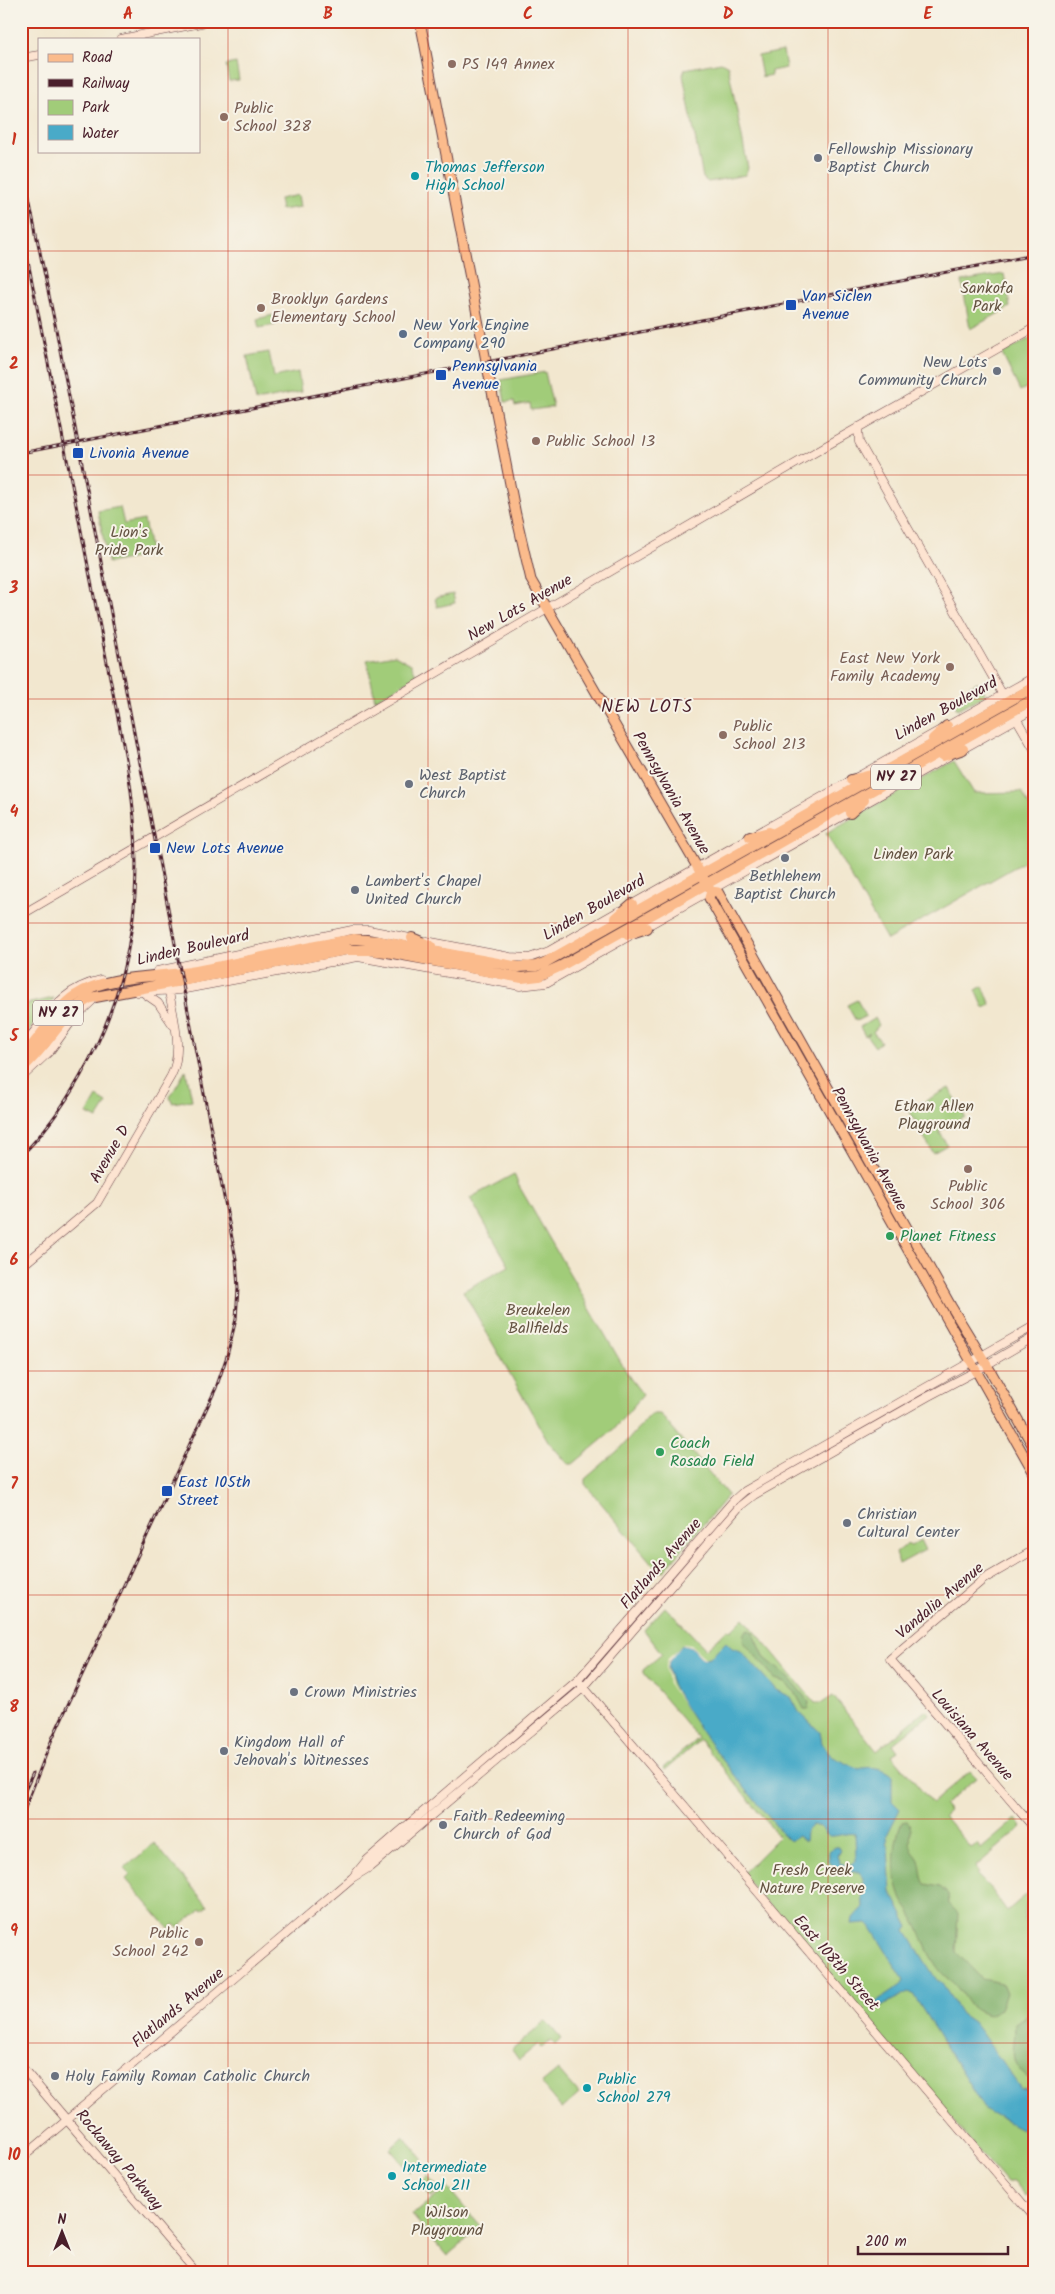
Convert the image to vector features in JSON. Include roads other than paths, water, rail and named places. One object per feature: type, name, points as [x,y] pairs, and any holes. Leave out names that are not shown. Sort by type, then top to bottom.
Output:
[{"type":"highway","name":"Linden Boulevard","points":[[21,1057],[69,1000],[90,988],[121,980],[167,983],[354,939],[378,940],[519,967],[536,966],[604,936],[921,763],[1009,706],[1034,687]]},
{"type":"highway","name":"Linden Boulevard","points":[[704,880],[782,829],[886,770],[1009,706],[1034,698]]},
{"type":"highway","points":[[919,752],[947,726]]},
{"type":"highway","points":[[921,763],[963,749]]},
{"type":"highway","points":[[851,780],[886,770]]},
{"type":"highway","points":[[850,813],[878,787]]},
{"type":"highway","points":[[750,837],[782,829]]},
{"type":"highway","points":[[604,936],[632,904]]},
{"type":"highway","points":[[604,936],[647,928]]},
{"type":"highway","name":"Linden Boulevard","points":[[21,1069],[38,1054],[80,1003],[102,995],[356,949],[387,952],[514,977],[531,977],[561,966],[604,936]]},
{"type":"highway","points":[[412,938],[448,954]]},
{"type":"main road","name":"Pennsylvania Avenue","points":[[420,21],[527,569],[546,609],[574,653],[704,880],[709,898],[1034,1473]]},
{"type":"main road","name":"Pennsylvania Avenue","points":[[704,880],[718,892],[1034,1448]]},
{"type":"street","points":[[126,38],[211,21]]},
{"type":"street","points":[[21,58],[38,55]]},
{"type":"street","name":"New Lots Avenue","points":[[21,915],[858,428],[1034,328]]},
{"type":"street","points":[[858,428],[859,442],[1034,749]]},
{"type":"street","name":"Linden Boulevard","points":[[21,1047],[71,990],[84,984],[97,981],[121,980],[236,953],[352,930],[369,930],[510,957],[529,958],[549,951],[632,904],[704,880],[850,813],[963,749],[1009,706],[1034,677]]},
{"type":"street","name":"Linden Boulevard","points":[[127,991],[143,993],[167,983],[358,957],[520,986],[533,986],[554,980],[647,928],[704,880],[750,837],[947,726],[1009,706],[1034,709]]},
{"type":"street","name":"Avenue D","points":[[21,1267],[97,1203],[174,1070],[177,1048],[167,983]]},
{"type":"street","points":[[143,993],[158,1003],[174,1027]]},
{"type":"street","name":"Linden Boulevard","points":[[21,1078],[50,1052],[74,1018],[90,1002],[102,995]]},
{"type":"street","name":"Flatlands Avenue","points":[[21,2159],[352,1878],[366,1861],[396,1834],[578,1680],[734,1500],[744,1491],[1034,1326]]},
{"type":"street","name":"Flatlands Avenue","points":[[352,1878],[370,1868],[584,1687],[737,1508],[754,1495],[875,1426],[976,1372],[1034,1337]]},
{"type":"street","name":"Vandalia Avenue","points":[[890,1659],[984,1579],[1034,1550]]},
{"type":"street","name":"Louisiana Avenue","points":[[890,1659],[1034,1828]]},
{"type":"street","name":"East 108th Street","points":[[578,1680],[1034,2216]]},
{"type":"street","name":"Rockaway Parkway","points":[[21,2066],[197,2273]]},
{"type":"water","points":[[726,1642],[732,1648],[741,1651],[776,1690],[791,1697],[799,1712],[820,1732],[822,1743],[831,1756],[859,1769],[876,1768],[885,1770],[892,1775],[892,1801],[900,1809],[887,1835],[891,1892],[909,1927],[906,1931],[936,1979],[943,1985],[961,2014],[973,2022],[1021,2089],[1034,2091],[1034,2136],[984,2109],[913,1994],[909,1992],[875,2009],[865,1997],[866,1989],[868,1996],[875,2003],[900,1986],[904,1980],[870,1926],[867,1923],[852,1924],[853,1918],[863,1907],[862,1887],[864,1878],[859,1872],[837,1871],[829,1861],[829,1852],[835,1847],[839,1847],[841,1851],[837,1855],[840,1863],[850,1866],[856,1861],[855,1834],[829,1836],[820,1827],[812,1825],[806,1831],[805,1842],[798,1836],[789,1841],[717,1753],[682,1703],[672,1682],[668,1664],[682,1645],[693,1648],[703,1659],[710,1658]]},
{"type":"railway","points":[[21,162],[54,319],[236,1259],[238,1288],[236,1319],[227,1356],[216,1388],[52,1739],[21,1818]]},
{"type":"railway","points":[[21,226],[127,764],[136,846],[136,886],[132,925],[125,964],[114,1002],[99,1040],[74,1087],[46,1128],[21,1156]]},
{"type":"railway","points":[[21,453],[1034,255]]},
{"type":"railway","points":[[21,1799],[33,1773]]},
{"type":"place","name":"PS 149 Annex","points":[[452,64]]},
{"type":"place","name":"Public School 328","points":[[224,117]]},
{"type":"place","name":"Fellowship Missionary Baptist Church","points":[[818,158]]},
{"type":"place","name":"Thomas Jefferson High School","points":[[415,176]]},
{"type":"place","name":"Van Siclen Avenue","points":[[791,305]]},
{"type":"place","name":"Brooklyn Gardens Elementary School","points":[[261,308]]},
{"type":"place","name":"New York Engine Company 290","points":[[403,334]]},
{"type":"place","name":"New Lots Community Church","points":[[997,371]]},
{"type":"place","name":"Pennsylvania Avenue","points":[[441,375]]},
{"type":"place","name":"Public School 13","points":[[536,441]]},
{"type":"place","name":"Livonia Avenue","points":[[78,453]]},
{"type":"place","name":"East New York Family Academy","points":[[950,667]]},
{"type":"place","name":"Public School 213","points":[[723,735]]},
{"type":"place","name":"West Baptist Church","points":[[409,784]]},
{"type":"place","name":"New Lots Avenue","points":[[155,848]]},
{"type":"place","name":"Bethlehem Baptist Church","points":[[785,858]]},
{"type":"place","name":"Lambert's Chapel United Church","points":[[355,890]]},
{"type":"place","name":"Public School 306","points":[[968,1169]]},
{"type":"place","name":"Planet Fitness","points":[[890,1236]]},
{"type":"place","name":"Coach Rosado Field","points":[[660,1452]]},
{"type":"place","name":"East 105th Street","points":[[167,1491]]},
{"type":"place","name":"Christian Cultural Center","points":[[847,1523]]},
{"type":"place","name":"Crown Ministries","points":[[294,1692]]},
{"type":"place","name":"Kingdom Hall of Jehovah's Witnesses","points":[[224,1751]]},
{"type":"place","name":"Faith Redeeming Church of God","points":[[443,1825]]},
{"type":"place","name":"Public School 242","points":[[199,1942]]},
{"type":"place","name":"Holy Family Roman Catholic Church","points":[[55,2076]]},
{"type":"place","name":"Public School 279","points":[[587,2088]]},
{"type":"place","name":"Intermediate School 211","points":[[392,2176]]},
{"type":"district","name":"NEW LOTS","points":[[647,707]]},
{"type":"park label","name":"Sankofa Park","points":[[987,297]]},
{"type":"park label","name":"Lion's Pride Park","points":[[129,541]]},
{"type":"park label","name":"Linden Park","points":[[913,854]]},
{"type":"park label","name":"Ethan Allen Playground","points":[[934,1115]]},
{"type":"park label","name":"Breukelen Ballfields","points":[[538,1319]]},
{"type":"park label","name":"Fresh Creek Nature Preserve","points":[[812,1879]]},
{"type":"park label","name":"Wilson Playground","points":[[447,2221]]}]
